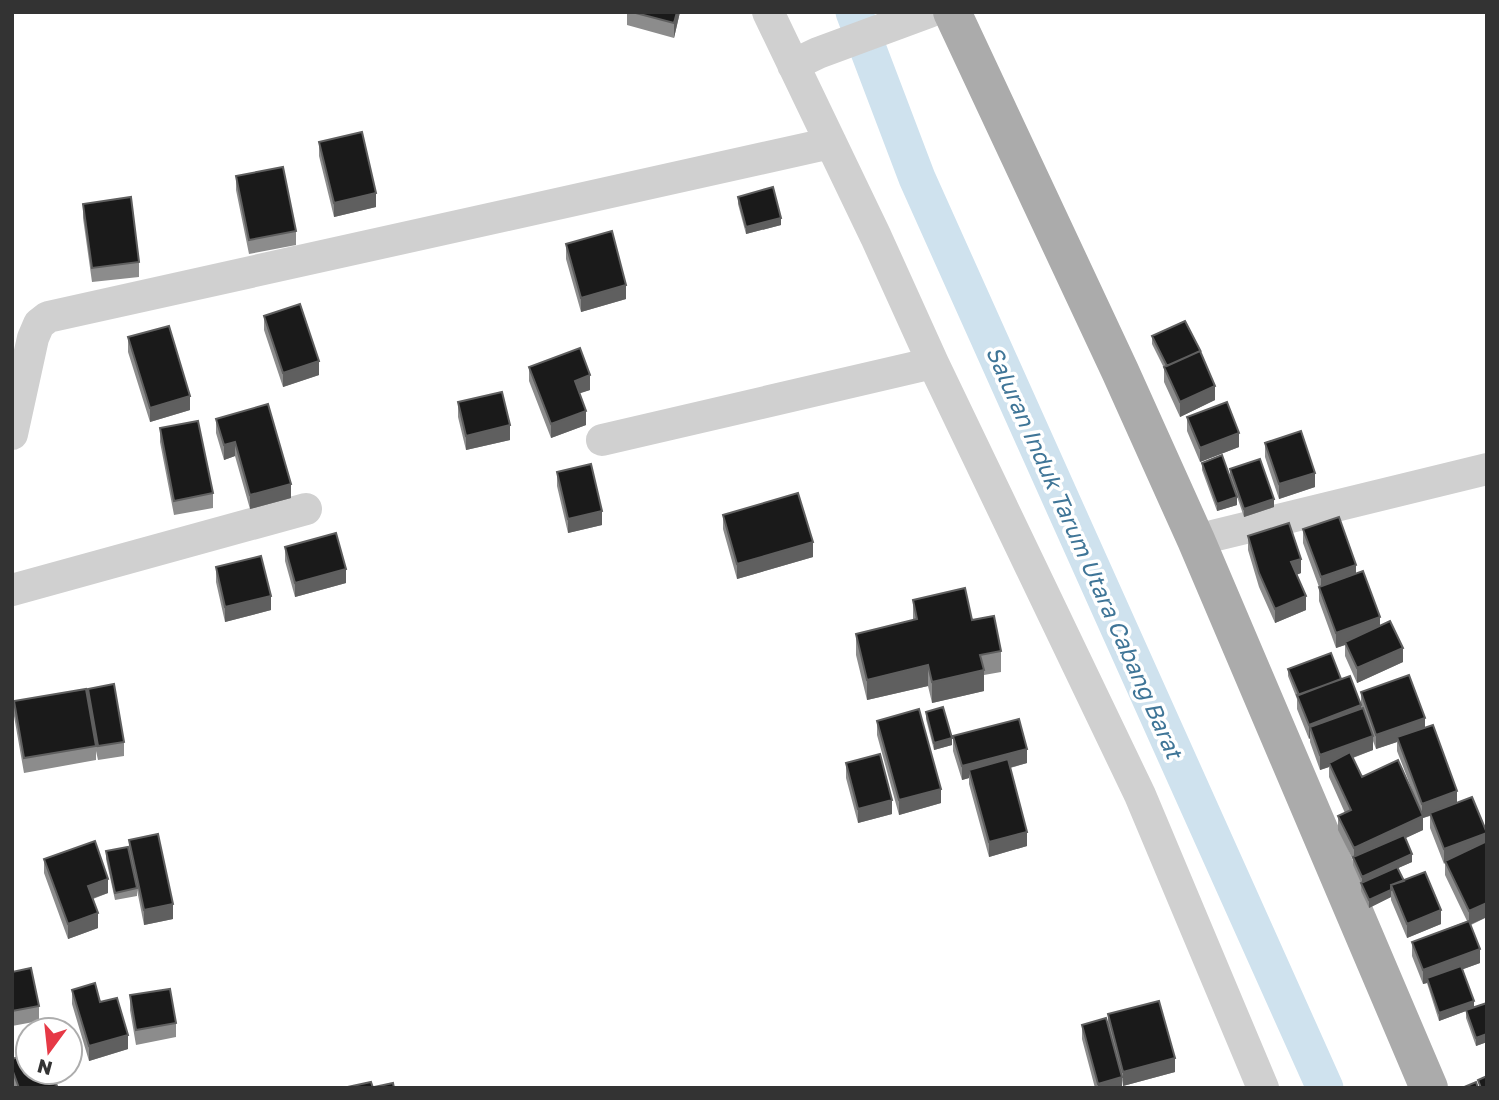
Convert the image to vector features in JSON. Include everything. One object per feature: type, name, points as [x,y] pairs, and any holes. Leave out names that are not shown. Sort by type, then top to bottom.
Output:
[{"type":"main road","points":[[951,12],[1121,371],[1196,540],[1429,1088]]},
{"type":"street","points":[[768,12],[805,59],[831,143],[1140,795],[1263,1088]]},
{"type":"street","points":[[805,59],[916,18]]},
{"type":"street","points":[[12,434],[33,338],[39,324],[48,317],[831,143]]},
{"type":"street","points":[[602,440],[933,363]]},
{"type":"street","points":[[1196,540],[1487,469]]},
{"type":"street","points":[[12,590],[306,509]]},
{"type":"building","points":[[632,12],[677,12],[674,23]]},
{"type":"building","points":[[362,132],[376,193],[334,203],[319,142]]},
{"type":"building","points":[[283,167],[296,231],[249,240],[236,176]]},
{"type":"building","points":[[773,187],[781,218],[746,227],[738,197]]},
{"type":"building","points":[[131,197],[139,262],[92,268],[83,204]]},
{"type":"building","points":[[612,231],[626,285],[581,298],[566,244]]},
{"type":"building","points":[[300,304],[319,361],[283,373],[264,316]]},
{"type":"building","points":[[1185,321],[1201,352],[1167,366],[1152,336]]},
{"type":"building","points":[[169,326],[190,396],[150,408],[128,337]]},
{"type":"building","points":[[580,348],[590,375],[575,381],[586,411],[551,424],[529,367]]},
{"type":"building","points":[[1200,351],[1215,386],[1180,402],[1164,367]]},
{"type":"building","points":[[502,392],[510,425],[466,436],[458,402]]},
{"type":"building","points":[[1227,402],[1239,433],[1200,448],[1187,417]]},
{"type":"building","points":[[268,404],[291,484],[250,495],[235,442],[224,445],[216,419]]},
{"type":"building","points":[[198,421],[213,493],[174,501],[160,428]]},
{"type":"building","points":[[1301,431],[1315,473],[1279,484],[1265,443]]},
{"type":"building","points":[[1222,455],[1237,497],[1217,504],[1202,463]]},
{"type":"building","points":[[1260,459],[1274,499],[1244,509],[1230,469]]},
{"type":"building","points":[[591,464],[602,511],[568,519],[557,472]]},
{"type":"building","points":[[798,493],[813,542],[737,564],[723,515]]},
{"type":"building","points":[[1339,517],[1356,565],[1321,577],[1303,529]]},
{"type":"building","points":[[1289,523],[1301,559],[1291,562],[1306,596],[1275,609],[1259,573],[1248,536]]},
{"type":"building","points":[[336,533],[346,569],[295,583],[285,547]]},
{"type":"building","points":[[261,556],[271,596],[225,607],[216,567]]},
{"type":"building","points":[[1363,571],[1380,617],[1336,633],[1319,587]]},
{"type":"building","points":[[965,588],[972,620],[994,616],[1001,651],[980,655],[984,670],[932,682],[928,665],[867,680],[856,634],[917,619],[913,600]]},
{"type":"building","points":[[1390,621],[1403,648],[1357,668],[1345,642]]},
{"type":"building","points":[[1331,653],[1341,679],[1299,695],[1288,669]]},
{"type":"building","points":[[1409,675],[1425,718],[1376,735],[1361,692]]},
{"type":"building","points":[[1350,676],[1361,705],[1309,725],[1297,695]]},
{"type":"building","points":[[114,684],[124,742],[98,746],[88,689]]},
{"type":"building","points":[[86,689],[96,746],[24,758],[14,701]]},
{"type":"building","points":[[943,707],[952,738],[934,743],[926,712]]},
{"type":"building","points":[[1363,708],[1373,736],[1320,755],[1310,727]]},
{"type":"building","points":[[919,709],[941,789],[899,800],[877,721]]},
{"type":"building","points":[[1019,719],[1027,749],[962,766],[953,736]]},
{"type":"building","points":[[1433,725],[1457,791],[1422,804],[1397,737]]},
{"type":"building","points":[[1350,752],[1362,777],[1398,760],[1423,816],[1354,848],[1338,816],[1351,810],[1329,763]]},
{"type":"building","points":[[880,754],[892,800],[858,809],[846,763]]},
{"type":"building","points":[[1008,759],[1027,832],[989,842],[969,770]]},
{"type":"building","points":[[1472,797],[1487,833],[1444,849],[1430,813]]},
{"type":"building","points":[[158,834],[173,904],[144,910],[129,840]]},
{"type":"building","points":[[1404,835],[1412,854],[1362,877],[1353,857]]},
{"type":"building","points":[[95,841],[108,879],[88,886],[98,913],[68,924],[44,859]]},
{"type":"building","points":[[1487,841],[1487,903],[1469,911],[1445,861]]},
{"type":"building","points":[[128,847],[137,888],[115,893],[106,851]]},
{"type":"building","points":[[1397,867],[1404,881],[1391,885],[1391,890],[1369,900],[1361,883]]},
{"type":"building","points":[[1425,872],[1441,910],[1407,924],[1391,885]]},
{"type":"building","points":[[1469,921],[1480,949],[1423,970],[1412,942]]},
{"type":"building","points":[[1461,966],[1474,1001],[1439,1013],[1427,978]]},
{"type":"building","points":[[31,968],[39,1006],[12,1011],[12,972]]},
{"type":"building","points":[[95,983],[100,1002],[117,998],[128,1035],[89,1046],[84,1030],[84,1016],[80,1016],[72,990]]},
{"type":"building","points":[[170,989],[176,1023],[136,1030],[130,995]]},
{"type":"building","points":[[1159,1001],[1175,1058],[1123,1072],[1108,1014]]},
{"type":"building","points":[[1487,1003],[1487,1034],[1476,1038],[1466,1010]]},
{"type":"building","points":[[1106,1018],[1122,1077],[1098,1084],[1082,1025]]},
{"type":"building","points":[[1487,1076],[1487,1088],[1481,1088],[1478,1080]]},
{"type":"building","points":[[371,1082],[373,1088],[343,1088]]},
{"type":"building","points":[[1476,1082],[1478,1088],[1462,1088]]},
{"type":"building","points":[[393,1083],[394,1088],[374,1088],[374,1087]]},
{"type":"building","points":[[18,1086],[57,1086],[51,1088]]},
{"type":"waterway","name":"Saluran Induk Tarum Utara Cabang Barat","points":[[854,12],[917,178],[1325,1088]]}]
